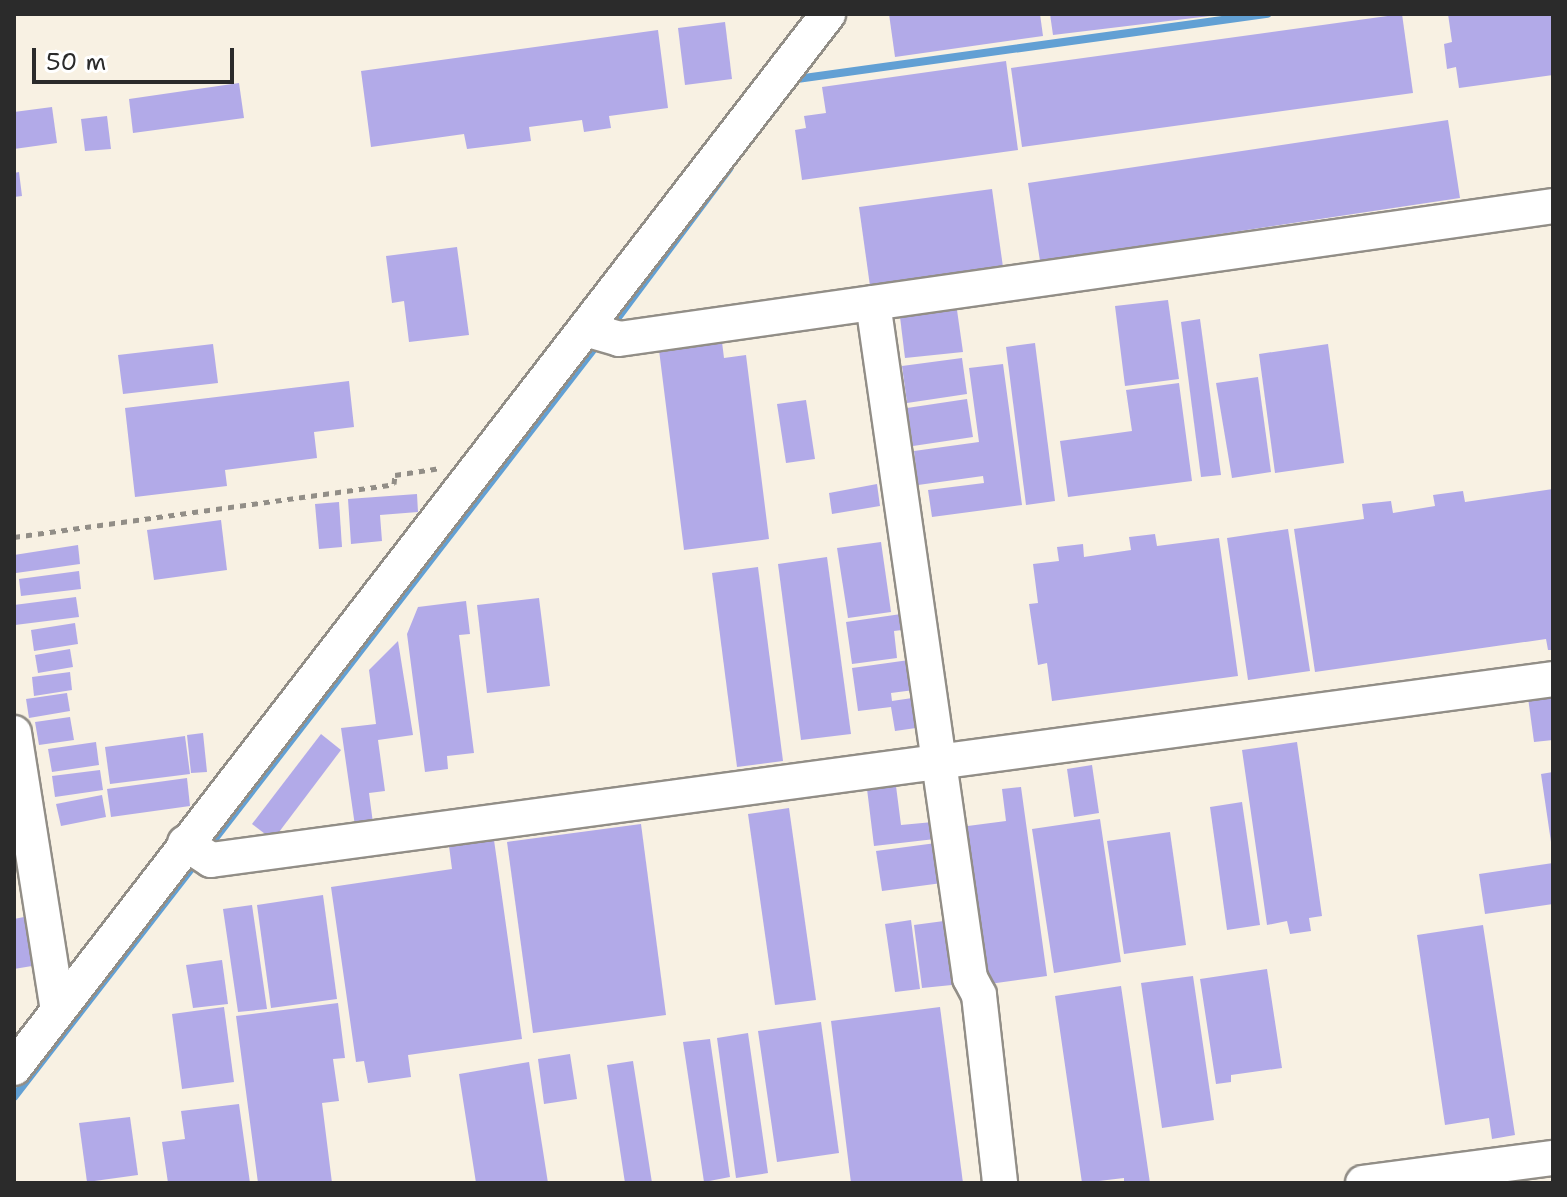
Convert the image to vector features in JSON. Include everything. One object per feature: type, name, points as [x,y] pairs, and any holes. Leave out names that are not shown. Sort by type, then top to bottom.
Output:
[{"type":"street","points":[[14,1068],[828,14]]},
{"type":"street","points":[[585,329],[619,339],[1553,206]]},
{"type":"street","points":[[873,303],[970,978],[979,995],[1000,1183]]},
{"type":"street","points":[[185,843],[211,860],[1553,679]]},
{"type":"street","points":[[14,733],[58,1010]]},
{"type":"street","points":[[1363,1183],[1553,1158]]},
{"type":"path","points":[[14,537],[394,484],[395,475]]},
{"type":"building","points":[[889,14],[1040,14],[1043,36],[895,57]]},
{"type":"building","points":[[1050,14],[1210,14],[1210,16],[1053,35]]},
{"type":"building","points":[[1402,14],[1413,93],[1022,147],[1011,68]]},
{"type":"building","points":[[1448,14],[1551,14],[1553,75],[1459,88],[1456,67],[1447,69],[1444,44],[1452,42]]},
{"type":"building","points":[[725,22],[732,79],[685,85],[678,28]]},
{"type":"building","points":[[658,30],[668,108],[609,116],[611,128],[584,132],[582,120],[529,127],[531,141],[467,149],[464,134],[371,147],[361,71]]},
{"type":"building","points":[[1006,61],[1018,150],[802,180],[795,130],[806,128],[804,116],[826,113],[822,87]]},
{"type":"building","points":[[239,83],[244,118],[133,133],[129,99]]},
{"type":"building","points":[[52,107],[57,143],[14,149],[14,112]]},
{"type":"building","points":[[107,116],[111,149],[85,151],[81,119]]},
{"type":"building","points":[[1448,120],[1460,198],[1040,261],[1028,183]]},
{"type":"building","points":[[19,172],[22,196],[14,197],[14,173]]},
{"type":"building","points":[[992,189],[1003,267],[870,286],[859,207]]},
{"type":"building","points":[[457,247],[469,335],[409,342],[404,301],[392,303],[386,256]]},
{"type":"building","points":[[1168,300],[1179,379],[1125,386],[1115,306]]},
{"type":"building","points":[[957,310],[963,352],[905,358],[900,317]]},
{"type":"building","points":[[1200,319],[1221,475],[1201,477],[1181,322]]},
{"type":"building","points":[[722,342],[724,358],[746,355],[769,539],[684,550],[659,350]]},
{"type":"building","points":[[1035,343],[1055,501],[1026,505],[1006,347]]},
{"type":"building","points":[[213,344],[218,383],[123,394],[118,355]]},
{"type":"building","points":[[1328,344],[1344,463],[1275,473],[1259,354]]},
{"type":"building","points":[[962,358],[967,394],[907,403],[902,366]]},
{"type":"building","points":[[1003,364],[1022,505],[932,517],[928,490],[984,483],[983,476],[918,485],[914,451],[979,442],[969,368]]},
{"type":"building","points":[[1258,377],[1271,472],[1232,478],[1216,383]]},
{"type":"building","points":[[349,381],[354,427],[314,432],[317,458],[225,470],[227,486],[135,497],[125,408]]},
{"type":"building","points":[[1179,383],[1192,481],[1068,497],[1060,441],[1132,431],[1126,390]]},
{"type":"building","points":[[967,399],[973,437],[913,446],[907,408]]},
{"type":"building","points":[[806,400],[815,459],[786,463],[777,404]]},
{"type":"building","points":[[877,484],[880,506],[832,514],[829,493]]},
{"type":"building","points":[[1553,489],[1553,650],[1548,650],[1546,639],[1315,672],[1294,529],[1364,519],[1362,504],[1391,501],[1393,513],[1435,506],[1433,495],[1463,491],[1465,502]]},
{"type":"building","points":[[417,494],[418,512],[380,515],[382,541],[351,544],[348,499]]},
{"type":"building","points":[[339,502],[342,547],[319,549],[315,504]]},
{"type":"building","points":[[221,520],[227,570],[154,580],[147,530]]},
{"type":"building","points":[[1288,529],[1310,671],[1248,680],[1227,538]]},
{"type":"building","points":[[1155,534],[1157,546],[1219,538],[1238,676],[1052,701],[1047,663],[1038,665],[1029,604],[1038,603],[1033,564],[1059,561],[1057,547],[1083,544],[1084,557],[1131,550],[1129,537]]},
{"type":"building","points":[[881,542],[891,612],[848,618],[837,548]]},
{"type":"building","points":[[78,545],[80,564],[16,573],[14,555]]},
{"type":"building","points":[[827,557],[851,734],[801,740],[778,564]]},
{"type":"building","points":[[758,567],[783,761],[737,767],[712,573]]},
{"type":"building","points":[[79,571],[81,589],[21,596],[19,579]]},
{"type":"building","points":[[76,597],[79,617],[15,625],[14,605]]},
{"type":"building","points":[[539,598],[550,686],[487,693],[477,605]]},
{"type":"building","points":[[466,601],[470,634],[459,635],[474,753],[447,756],[448,769],[425,772],[407,634],[418,607]]},
{"type":"building","points":[[908,613],[910,629],[894,631],[897,658],[852,664],[846,622]]},
{"type":"building","points":[[75,623],[78,644],[34,651],[31,630]]},
{"type":"building","points":[[398,641],[413,735],[378,740],[385,791],[369,793],[373,823],[355,826],[341,728],[376,724],[369,670]]},
{"type":"building","points":[[70,649],[73,667],[38,673],[35,655]]},
{"type":"building","points":[[909,660],[914,690],[891,693],[892,701],[919,697],[923,727],[895,731],[891,707],[858,711],[852,668]]},
{"type":"building","points":[[70,672],[72,690],[34,696],[32,677]]},
{"type":"building","points":[[1553,686],[1553,740],[1534,742],[1527,690]]},
{"type":"building","points":[[67,693],[70,711],[29,718],[26,699]]},
{"type":"building","points":[[70,717],[74,740],[39,745],[35,722]]},
{"type":"building","points":[[203,733],[207,772],[191,773],[187,735]]},
{"type":"building","points":[[321,734],[341,750],[273,840],[252,824]]},
{"type":"building","points":[[185,736],[190,774],[110,784],[105,747]]},
{"type":"building","points":[[96,742],[99,765],[52,772],[48,749]]},
{"type":"building","points":[[1297,742],[1322,916],[1309,918],[1311,931],[1290,934],[1287,921],[1267,925],[1242,750]]},
{"type":"building","points":[[1092,765],[1099,813],[1074,817],[1067,769]]},
{"type":"building","points":[[100,770],[103,790],[55,797],[52,776]]},
{"type":"building","points":[[1553,772],[1553,841],[1551,842],[1541,774]]},
{"type":"building","points":[[187,778],[190,806],[111,817],[107,789]]},
{"type":"building","points":[[896,786],[901,825],[933,822],[935,839],[874,846],[867,789]]},
{"type":"building","points":[[1021,787],[1047,976],[982,985],[960,827],[1006,821],[1002,789]]},
{"type":"building","points":[[102,795],[106,817],[61,826],[56,804]]},
{"type":"building","points":[[1242,802],[1260,925],[1227,930],[1210,807]]},
{"type":"building","points":[[789,808],[816,1000],[775,1005],[748,814]]},
{"type":"building","points":[[1100,819],[1121,962],[1054,973],[1032,829]]},
{"type":"building","points":[[641,824],[666,1015],[533,1033],[507,842]]},
{"type":"building","points":[[1170,832],[1186,945],[1124,954],[1107,841]]},
{"type":"building","points":[[494,840],[522,1039],[408,1055],[411,1077],[368,1083],[364,1061],[356,1062],[331,887],[452,869],[449,846]]},
{"type":"building","points":[[936,843],[942,883],[882,891],[876,851]]},
{"type":"building","points":[[1553,863],[1553,904],[1485,914],[1479,874]]},
{"type":"building","points":[[323,895],[337,999],[271,1008],[257,905]]},
{"type":"building","points":[[252,905],[267,1009],[238,1012],[223,909]]},
{"type":"building","points":[[24,917],[32,966],[14,969],[14,919]]},
{"type":"building","points":[[911,920],[920,989],[895,992],[885,924]]},
{"type":"building","points":[[944,921],[952,985],[922,988],[914,925]]},
{"type":"building","points":[[1483,925],[1515,1135],[1492,1139],[1489,1118],[1445,1125],[1417,935]]},
{"type":"building","points":[[222,960],[228,1004],[193,1008],[186,965]]},
{"type":"building","points":[[1267,969],[1282,1068],[1231,1075],[1231,1082],[1216,1084],[1200,979]]},
{"type":"building","points":[[1193,976],[1214,1120],[1162,1128],[1141,983]]},
{"type":"building","points":[[1121,986],[1150,1183],[1124,1183],[1124,1178],[1082,1183],[1055,996]]},
{"type":"building","points":[[338,1003],[345,1058],[333,1059],[339,1101],[322,1103],[332,1183],[258,1183],[236,1016]]},
{"type":"building","points":[[224,1007],[234,1082],[182,1089],[172,1014]]},
{"type":"building","points":[[940,1007],[963,1183],[851,1183],[831,1021]]},
{"type":"building","points":[[821,1022],[839,1153],[777,1162],[758,1031]]},
{"type":"building","points":[[748,1033],[768,1173],[736,1178],[717,1038]]},
{"type":"building","points":[[710,1039],[730,1177],[704,1182],[683,1042]]},
{"type":"building","points":[[570,1054],[577,1099],[544,1104],[538,1059]]},
{"type":"building","points":[[633,1061],[652,1183],[625,1183],[607,1065]]},
{"type":"building","points":[[529,1062],[548,1183],[476,1183],[459,1074]]},
{"type":"building","points":[[239,1104],[250,1183],[168,1183],[162,1142],[185,1139],[181,1111]]},
{"type":"building","points":[[130,1117],[138,1175],[87,1182],[79,1123]]},
{"type":"waterway","points":[[797,79],[1268,14]]},
{"type":"waterway","points":[[610,328],[729,169]]},
{"type":"waterway","points":[[206,850],[599,342]]},
{"type":"waterway","points":[[14,1097],[198,860]]}]
